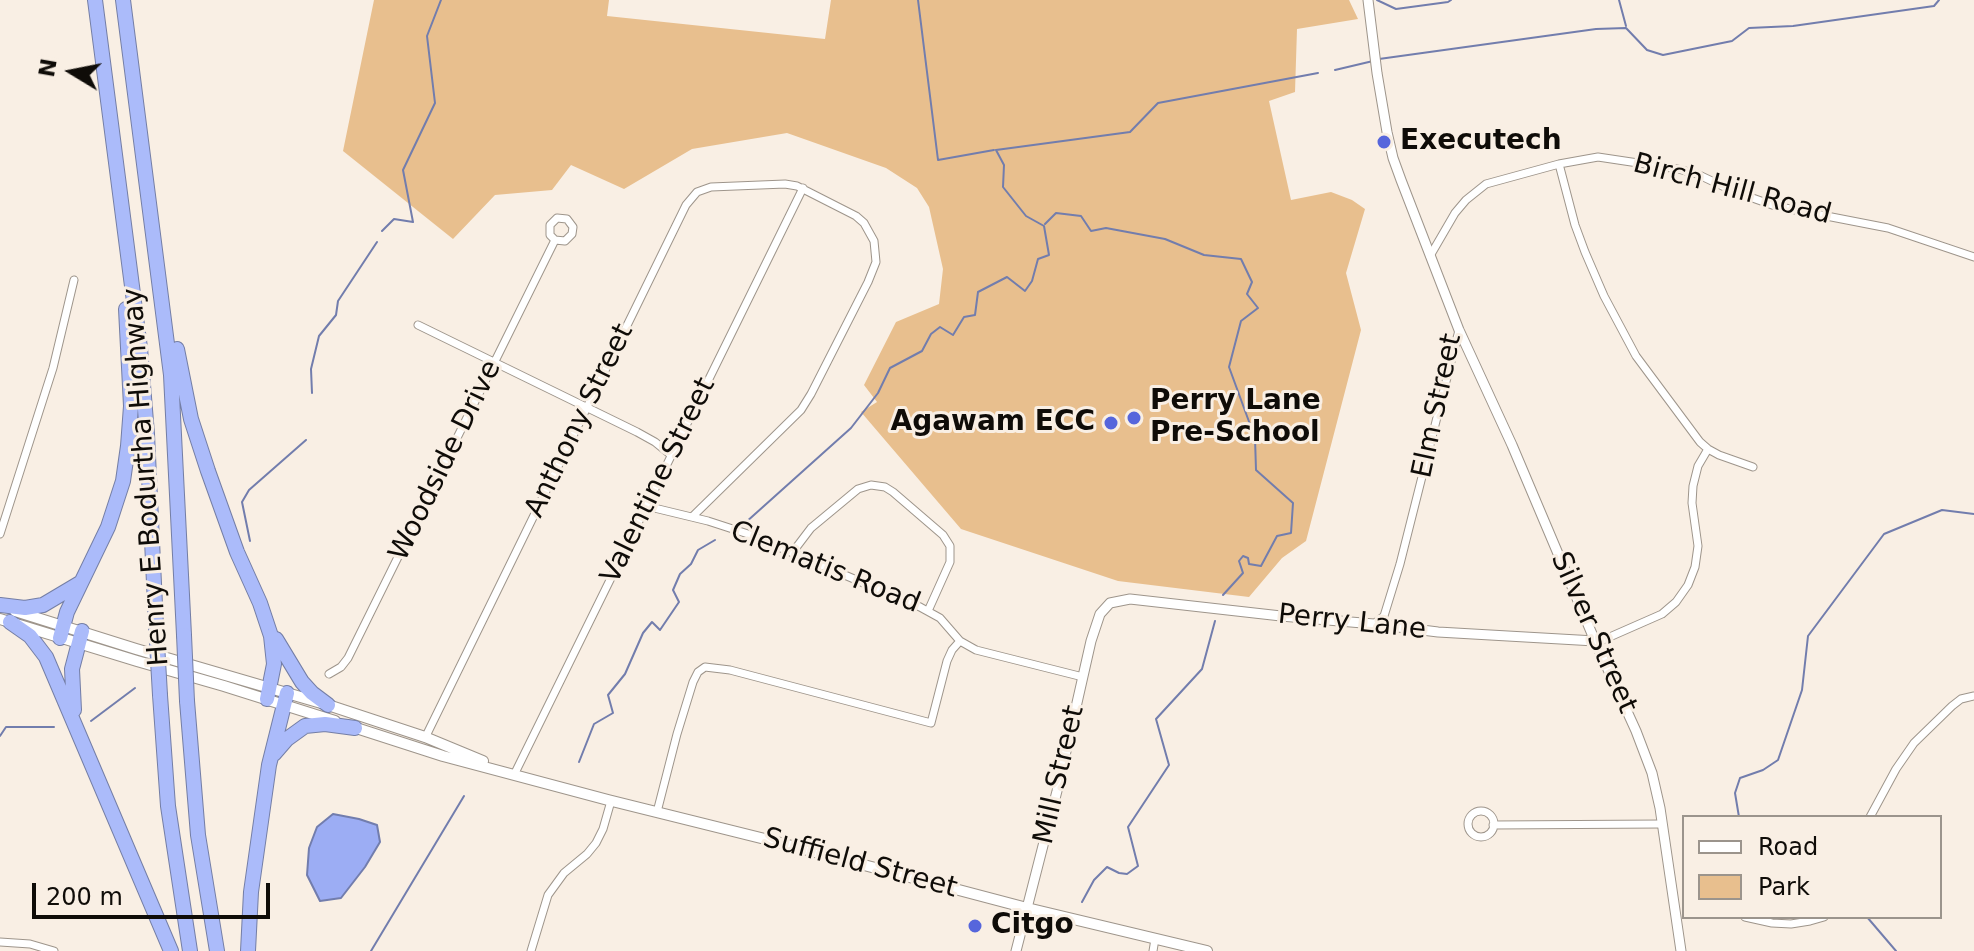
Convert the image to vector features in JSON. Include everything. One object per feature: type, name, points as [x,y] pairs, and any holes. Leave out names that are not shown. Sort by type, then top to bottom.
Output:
[{"type":"highway","name":"Henry E Bodurtha Highway","points":[[95,0],[143,377],[170,821],[190,951]]},
{"type":"highway","name":"Henry E Bodurtha Highway","points":[[123,0],[171,375],[187,701],[198,835],[217,951]]},
{"type":"highway","points":[[61,632],[80,582],[101,543],[118,501],[130,433],[131,377],[117,177]]},
{"type":"highway","points":[[153,231],[196,434],[272,642],[274,657],[268,693]]},
{"type":"highway","points":[[0,606],[25,608],[43,605],[80,582]]},
{"type":"highway","points":[[5,621],[30,636],[46,657],[171,951]]},
{"type":"highway","points":[[266,621],[299,678],[328,705]]},
{"type":"highway","points":[[79,734],[71,677],[80,637]]},
{"type":"highway","points":[[248,951],[251,892],[269,765],[285,699]]},
{"type":"highway","points":[[269,765],[282,743],[305,726],[325,724],[355,728]]},
{"type":"main road","name":"Suffield Street","points":[[0,606],[61,632]]},
{"type":"main road","name":"Suffield Street","points":[[5,621],[80,637],[268,693],[355,728],[514,775],[1027,908],[1207,951]]},
{"type":"main road","name":"Suffield Street","points":[[285,699],[328,705],[425,737],[514,775]]},
{"type":"street","name":"Elm Street","points":[[1368,0],[1393,158],[1459,330],[1400,564],[1384,616],[1374,624]]},
{"type":"street","name":"Birch Hill Road","points":[[1430,256],[1455,213],[1478,188],[1559,164],[1598,157],[1697,174],[1775,206],[1888,228],[1974,257]]},
{"type":"street","points":[[1559,164],[1585,252],[1636,356],[1693,434],[1708,449],[1753,467]]},
{"type":"street","name":"Anthony Street","points":[[420,749],[686,205],[704,189],[718,186],[785,184],[803,188]]},
{"type":"street","points":[[692,517],[801,410],[872,272],[876,252],[864,223],[803,188]]},
{"type":"street","name":"Valentine Street","points":[[514,775],[803,188]]},
{"type":"street","name":"Woodside Drive","points":[[329,674],[348,658],[555,240]]},
{"type":"street","points":[[0,534],[53,368],[74,280]]},
{"type":"street","points":[[418,325],[646,437],[671,455]]},
{"type":"street","name":"Silver Street","points":[[1459,330],[1512,445],[1652,773],[1680,913],[1681,951]]},
{"type":"street","points":[[1596,642],[1662,614],[1676,602],[1688,585],[1698,546],[1692,503],[1693,486],[1698,466],[1708,449]]},
{"type":"street","points":[[792,553],[811,528],[858,489],[871,485],[885,487],[943,535],[950,546],[950,562],[928,611]]},
{"type":"street","name":"Clematis Road","points":[[646,506],[748,534],[928,611],[940,618],[960,641],[976,650],[1083,677]]},
{"type":"street","name":"Perry Lane","points":[[1110,603],[1140,600],[1438,632],[1596,642]]},
{"type":"street","name":"Mill Street","points":[[1016,951],[1097,622],[1110,603]]},
{"type":"street","points":[[657,812],[693,682],[705,667],[730,670],[931,723],[947,661],[960,641]]},
{"type":"street","points":[[1871,815],[1891,776],[1914,743],[1952,706],[1961,699],[1974,696]]},
{"type":"street","points":[[531,951],[548,895],[564,873],[596,843],[611,801]]},
{"type":"street","points":[[1493,825],[1662,824]]},
{"type":"street","points":[[1754,919],[1791,924],[1817,919]]},
{"type":"street","points":[[1153,951],[1155,939]]},
{"type":"street","points":[[0,942],[30,944],[54,951]]},
{"type":"green space","points":[[374,0],[609,0],[607,16],[825,39],[831,0],[1349,0],[1358,19],[1297,29],[1295,92],[1269,101],[1291,200],[1331,192],[1365,209],[1346,273],[1361,330],[1306,541],[1282,558],[1249,597],[1118,581],[961,529],[861,412],[877,402],[864,385],[896,322],[939,304],[943,269],[929,207],[917,188],[886,168],[787,133],[692,149],[624,189],[571,165],[552,190],[495,195],[453,239],[343,151]]},
{"type":"water","points":[[333,814],[377,825],[380,842],[341,898],[320,901],[307,875],[309,848],[317,827]]},
{"type":"waterway","points":[[382,231],[394,219],[413,222],[403,170],[435,103],[427,36],[441,0]]},
{"type":"waterway","points":[[918,0],[938,160],[994,150]]},
{"type":"waterway","points":[[1377,0],[1396,9],[1451,0]]},
{"type":"waterway","points":[[1619,0],[1626,26]]},
{"type":"waterway","points":[[1379,59],[1596,29],[1626,28],[1647,50],[1663,55],[1732,41],[1749,28],[1793,26],[1934,6],[1939,0]]},
{"type":"waterway","points":[[1335,70],[1373,61]]},
{"type":"waterway","points":[[745,523],[851,428],[878,393],[890,368],[922,351],[931,334],[940,327],[953,335],[964,317],[975,315],[978,292],[1007,277],[1025,291],[1032,281],[1038,259],[1049,255],[1044,226],[1026,216],[1003,187],[1004,165],[996,150],[1130,132],[1158,103],[1318,73]]},
{"type":"waterway","points":[[1045,224],[1056,213],[1081,216],[1091,231],[1106,228],[1165,239],[1204,255],[1241,259],[1252,282],[1247,294],[1258,308],[1241,321],[1229,367],[1255,438],[1256,470],[1293,503],[1291,533],[1277,536],[1261,566],[1249,564],[1248,558],[1243,556],[1239,561],[1243,573],[1223,595]]},
{"type":"waterway","points":[[312,393],[311,369],[319,336],[336,315],[338,301],[377,242]]},
{"type":"waterway","points":[[250,541],[242,502],[249,490],[306,440]]},
{"type":"waterway","points":[[1739,815],[1735,793],[1740,778],[1763,770],[1778,760],[1802,690],[1808,636],[1884,534],[1942,510],[1974,514]]},
{"type":"waterway","points":[[579,762],[594,724],[613,713],[608,695],[625,674],[643,633],[652,622],[660,630],[679,602],[673,590],[680,574],[691,564],[698,550],[715,540]]},
{"type":"waterway","points":[[1082,902],[1094,880],[1107,867],[1127,874],[1138,866],[1128,827],[1169,765],[1156,719],[1202,669],[1215,621]]},
{"type":"waterway","points":[[91,721],[135,688]]},
{"type":"waterway","points":[[0,736],[6,727],[54,727]]},
{"type":"waterway","points":[[371,951],[464,796]]},
{"type":"waterway","points":[[1869,919],[1896,951]]},
{"type":"place","name":"Executech","points":[[1384,142]]},
{"type":"place","name":"Perry Lane Pre-School","points":[[1134,418]]},
{"type":"place","name":"Agawam ECC","points":[[1111,423]]},
{"type":"place","name":"Citgo","points":[[975,926]]}]
